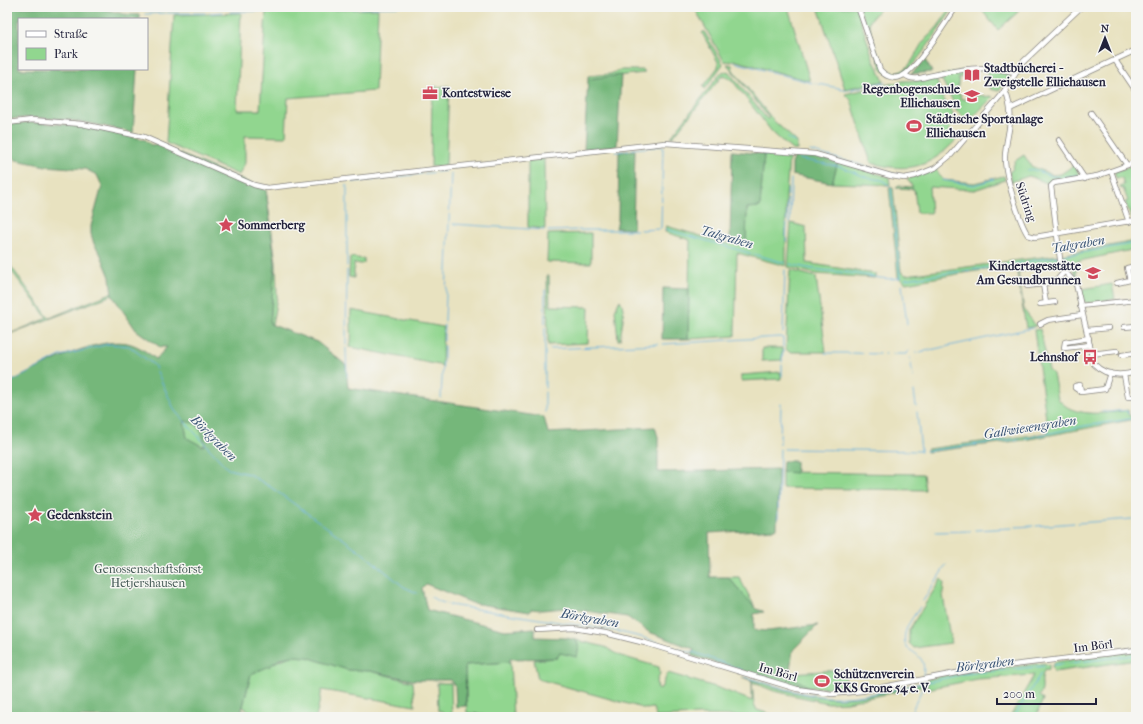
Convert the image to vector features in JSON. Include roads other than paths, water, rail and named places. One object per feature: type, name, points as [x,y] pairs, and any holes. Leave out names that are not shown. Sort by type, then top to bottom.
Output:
[{"type":"street","points":[[858,7],[880,70],[892,77],[900,77],[905,75],[914,66],[956,7]]},
{"type":"street","points":[[7,123],[32,120],[82,124],[144,137],[254,185],[267,188],[665,143],[815,154],[891,176],[904,178],[924,174],[935,168],[951,155],[1006,90],[1016,72],[1028,58],[1081,7]]},
{"type":"street","points":[[1012,108],[1136,50]]},
{"type":"street","points":[[1115,60],[1136,91]]},
{"type":"street","points":[[905,75],[915,78],[978,67],[1016,72]]},
{"type":"street","name":"Südring","points":[[1006,90],[1012,108],[1005,164],[1008,179],[1028,235],[1035,237],[1057,234],[1136,220]]},
{"type":"street","points":[[1091,113],[1127,165]]},
{"type":"street","points":[[1059,140],[1085,179]]},
{"type":"street","points":[[1136,162],[1085,179],[1052,184],[1060,256],[1064,272],[1074,280],[1089,338],[1091,354],[1096,367],[1110,373],[1124,375],[1136,372]]},
{"type":"street","points":[[1111,171],[1129,222]]},
{"type":"street","points":[[1130,280],[1127,268],[1136,266]]},
{"type":"street","points":[[1028,286],[1057,280],[1064,272]]},
{"type":"street","points":[[1117,284],[1130,280],[1136,280]]},
{"type":"street","points":[[1043,284],[1046,303]]},
{"type":"street","points":[[1080,306],[1136,300]]},
{"type":"street","points":[[1040,304],[1055,302]]},
{"type":"street","points":[[1040,324],[1048,320],[1082,315]]},
{"type":"street","points":[[1124,327],[1136,326]]},
{"type":"street","points":[[1087,330],[1109,328]]},
{"type":"street","points":[[1089,338],[1064,343],[1064,348],[1090,345]]},
{"type":"street","points":[[1091,354],[1117,351]]},
{"type":"street","points":[[1122,355],[1136,353]]},
{"type":"street","points":[[1081,392],[1105,388],[1110,373]]},
{"type":"street","points":[[1124,375],[1128,397],[1136,397]]},
{"type":"street","name":"Im Börl","points":[[537,630],[574,628],[612,634],[797,688],[832,694],[862,691],[972,670],[1136,650]]},
{"type":"waterway","points":[[361,8],[398,7]]},
{"type":"waterway","points":[[302,10],[358,8]]},
{"type":"waterway","points":[[263,11],[288,10]]},
{"type":"waterway","points":[[291,10],[300,10]]},
{"type":"waterway","points":[[230,12],[260,11]]},
{"type":"waterway","points":[[210,13],[222,12]]},
{"type":"waterway","points":[[145,14],[165,13]]},
{"type":"waterway","points":[[167,13],[205,13]]},
{"type":"waterway","points":[[734,62],[816,84]]},
{"type":"waterway","points":[[819,84],[848,90],[886,82]]},
{"type":"waterway","points":[[788,138],[796,143]]},
{"type":"waterway","points":[[632,149],[663,146],[661,229],[640,230]]},
{"type":"waterway","points":[[615,152],[630,150]]},
{"type":"waterway","points":[[810,151],[897,175]]},
{"type":"waterway","points":[[764,154],[789,156]]},
{"type":"waterway","points":[[799,159],[841,167],[868,178],[882,180],[889,185]]},
{"type":"waterway","points":[[1027,170],[1031,169],[1051,176],[1060,177]]},
{"type":"waterway","points":[[353,182],[445,171]]},
{"type":"waterway","points":[[445,321],[451,173]]},
{"type":"waterway","points":[[1063,177],[1077,175]]},
{"type":"waterway","points":[[790,223],[791,179]]},
{"type":"waterway","points":[[942,180],[974,185],[994,179]]},
{"type":"waterway","points":[[347,185],[347,266]]},
{"type":"waterway","name":"Talgraben","points":[[790,264],[813,269],[882,278],[900,278],[891,188]]},
{"type":"waterway","points":[[788,189],[788,196]]},
{"type":"waterway","points":[[787,221],[788,199]]},
{"type":"waterway","name":"Talgraben","points":[[453,224],[544,230]]},
{"type":"waterway","points":[[786,241],[787,224]]},
{"type":"waterway","name":"Talgraben","points":[[665,229],[785,263]]},
{"type":"waterway","name":"Talgraben","points":[[548,231],[576,230]]},
{"type":"waterway","name":"Talgraben","points":[[578,230],[637,230]]},
{"type":"waterway","name":"Talgraben","points":[[1062,256],[1136,243]]},
{"type":"waterway","name":"Talgraben","points":[[905,279],[1016,264],[1059,256]]},
{"type":"waterway","points":[[346,345],[347,270]]},
{"type":"waterway","points":[[783,333],[785,270]]},
{"type":"waterway","points":[[902,285],[907,324]]},
{"type":"waterway","points":[[545,290],[545,323]]},
{"type":"waterway","points":[[444,325],[444,341]]},
{"type":"waterway","points":[[545,327],[545,388]]},
{"type":"waterway","points":[[916,353],[1033,328]]},
{"type":"waterway","points":[[663,344],[780,337],[783,338],[783,347]]},
{"type":"waterway","name":"Börlgraben","points":[[7,384],[60,356],[109,344],[129,346],[154,365],[175,411],[228,469],[249,474],[272,488],[360,551],[404,587],[417,593]]},
{"type":"waterway","points":[[550,349],[658,344]]},
{"type":"waterway","points":[[444,346],[444,358]]},
{"type":"waterway","points":[[346,348],[347,377]]},
{"type":"waterway","points":[[782,362],[783,350]]},
{"type":"waterway","points":[[893,354],[906,354],[909,351]]},
{"type":"waterway","points":[[825,353],[850,353]]},
{"type":"waterway","points":[[852,353],[879,354]]},
{"type":"waterway","points":[[910,358],[913,377]]},
{"type":"waterway","points":[[441,398],[443,360]]},
{"type":"waterway","points":[[782,365],[782,376]]},
{"type":"waterway","points":[[914,391],[916,406]]},
{"type":"waterway","points":[[545,392],[545,412]]},
{"type":"waterway","name":"Gallwiesengraben","points":[[780,444],[781,404]]},
{"type":"waterway","points":[[1101,411],[1127,411],[1128,414]]},
{"type":"waterway","name":"Gallwiesengraben","points":[[784,449],[921,451],[917,412]]},
{"type":"waterway","name":"Gallwiesengraben","points":[[926,451],[1026,438],[1084,426],[1136,418]]},
{"type":"waterway","name":"Gallwiesengraben","points":[[778,520],[780,449]]},
{"type":"waterway","points":[[1078,523],[1132,519]]},
{"type":"waterway","points":[[1036,526],[1074,523]]},
{"type":"waterway","points":[[1015,527],[1033,526]]},
{"type":"waterway","points":[[975,530],[1012,528]]},
{"type":"waterway","points":[[936,532],[971,531]]},
{"type":"waterway","points":[[923,601],[946,565]]},
{"type":"waterway","name":"Börlgraben","points":[[431,597],[450,605],[616,631],[641,637],[687,652],[693,652],[742,670]]},
{"type":"waterway","points":[[920,607],[910,621],[905,632],[905,642],[907,648],[919,656],[923,662],[923,676]]},
{"type":"waterway","points":[[1053,665],[1136,655]]},
{"type":"waterway","points":[[931,675],[1004,664]]},
{"type":"waterway","name":"Börlgraben","points":[[928,682],[963,674],[1045,666]]},
{"type":"waterway","points":[[1014,717],[1041,673]]},
{"type":"waterway","name":"Börlgraben","points":[[745,677],[797,692],[829,697],[864,695],[922,683]]},
{"type":"waterway","points":[[909,717],[922,689]]},
{"type":"place","name":"Stadtbücherei - Zweigstelle Elliehausen","points":[[972,75]]},
{"type":"place","name":"Kontestwiese","points":[[430,93]]},
{"type":"place","name":"Regenbogenschule Elliehausen","points":[[972,96]]},
{"type":"place","name":"Städtische Sportanlage Elliehausen","points":[[914,126]]},
{"type":"place","name":"Sommerberg","points":[[226,225]]},
{"type":"place","name":"Kindertagesstätte Am Gesundbrunnen","points":[[1093,273]]},
{"type":"place","name":"Lehnshof","points":[[1090,357]]},
{"type":"place","name":"Gedenkstein","points":[[35,515]]},
{"type":"place","name":"Schützenverein KKS Grone 54 e. V.","points":[[822,681]]},
{"type":"park label","name":"Genossenschaftsforst Hetjershausen","points":[[148,576]]}]
